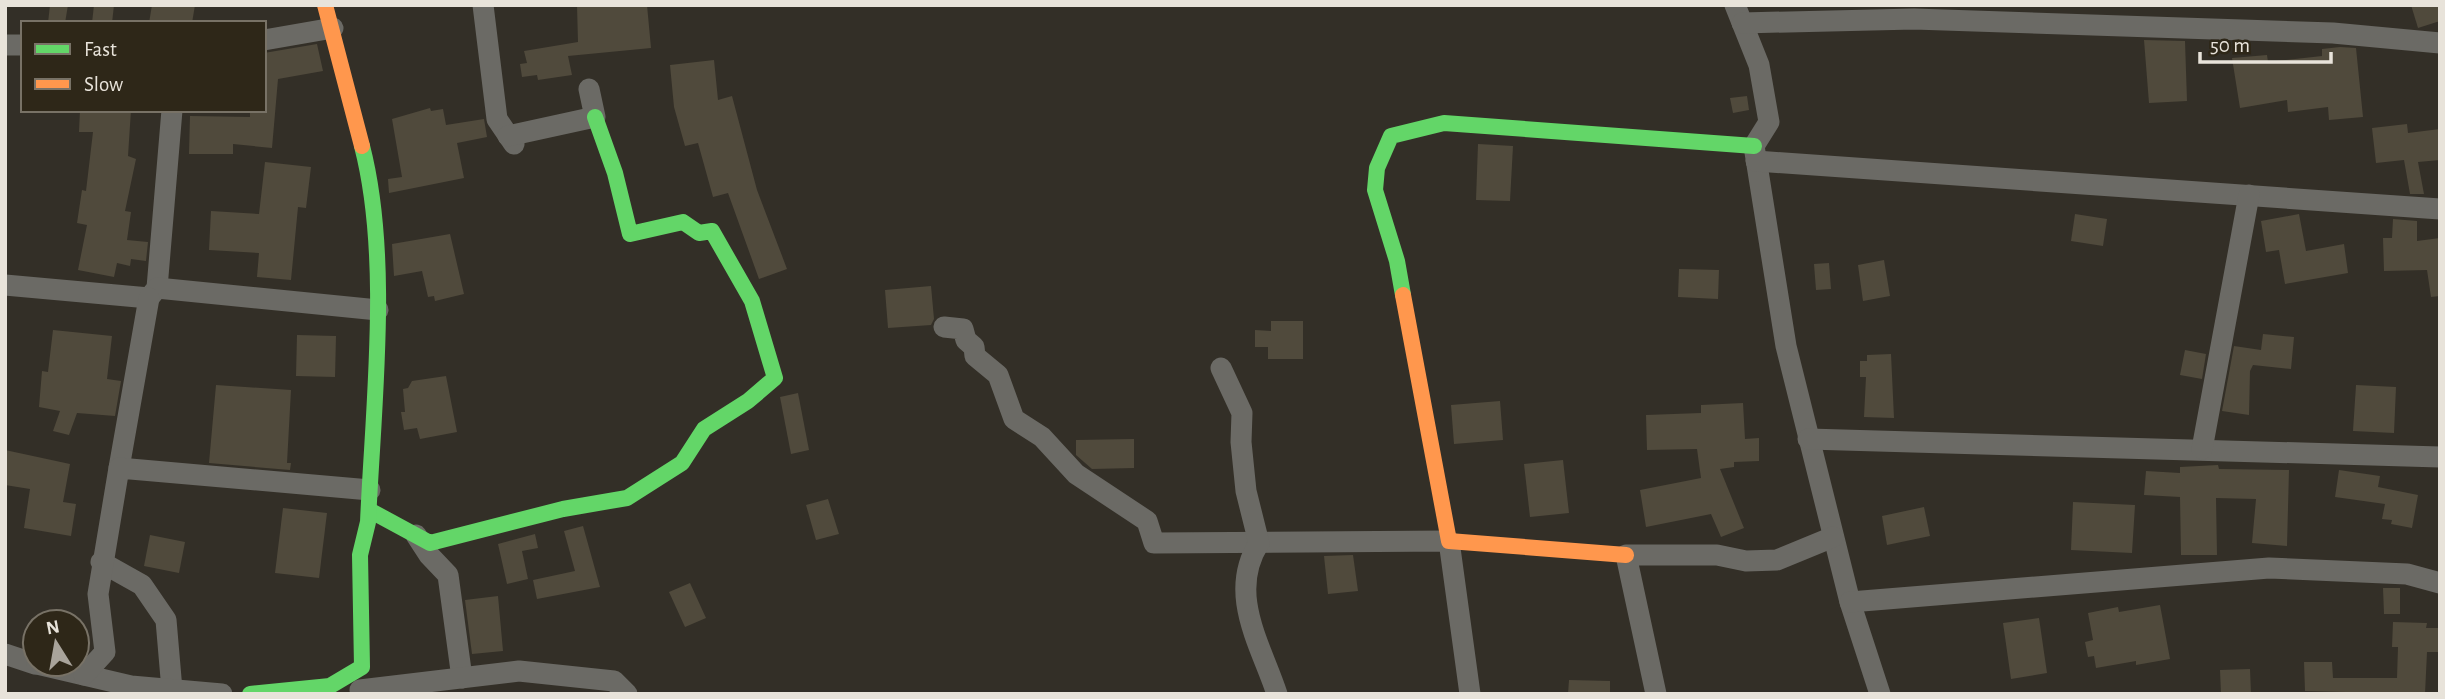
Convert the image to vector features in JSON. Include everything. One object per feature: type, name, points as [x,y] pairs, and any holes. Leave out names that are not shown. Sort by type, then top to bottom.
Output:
[{"type":"street","points":[[325,5],[371,180],[378,310],[370,500],[360,555],[360,692],[519,671],[614,681],[627,694]]},
{"type":"street","points":[[483,5],[497,119],[511,140],[595,117]]},
{"type":"street","points":[[1880,694],[1850,603],[1786,346],[1755,154],[1769,122],[1759,65],[1739,14],[2333,33],[2440,43]]},
{"type":"street","points":[[266,40],[333,28]]},
{"type":"street","points":[[119,468],[370,500],[430,543],[563,509],[627,498],[682,463],[704,429],[748,401],[775,378],[752,301],[712,231],[699,233],[683,222],[630,234],[615,173],[595,117],[589,89]]},
{"type":"street","points":[[91,667],[105,652],[97,594],[153,293],[172,112]]},
{"type":"street","points":[[1469,694],[1449,541],[1397,261],[1376,190],[1377,168],[1391,136],[1444,123],[1755,154],[2440,209]]},
{"type":"street","points":[[2202,449],[2249,195]]},
{"type":"street","points":[[5,285],[378,310]]},
{"type":"street","points":[[944,327],[963,329],[966,340],[974,347],[975,356],[998,375],[1014,419],[1042,437],[1076,474],[1147,521],[1154,543],[1449,541],[1626,555],[1717,555],[1746,561],[1777,560],[1833,537]]},
{"type":"street","points":[[1221,369],[1233,388],[1242,413],[1246,491],[1259,543],[1252,554],[1245,595],[1255,639],[1277,694]]},
{"type":"street","points":[[1808,439],[2440,457]]},
{"type":"street","points":[[416,535],[429,555],[448,575],[462,678]]},
{"type":"street","points":[[1626,555],[1656,694]]},
{"type":"street","points":[[101,562],[142,585],[166,620],[172,690]]},
{"type":"street","points":[[1850,603],[2269,568],[2407,574],[2440,583]]},
{"type":"street","points":[[250,694],[330,686],[362,667]]},
{"type":"street","points":[[91,677],[131,686],[222,694]]},
{"type":"building","points":[[50,5],[68,5],[65,21],[48,21]]},
{"type":"building","points":[[94,5],[114,5],[112,21],[92,21]]},
{"type":"building","points":[[152,5],[195,5],[192,21],[149,21]]},
{"type":"building","points":[[577,5],[647,5],[651,48],[568,56],[572,75],[538,80],[537,75],[522,77],[520,64],[527,63],[524,51],[578,42]]},
{"type":"building","points":[[2411,5],[2440,5],[2440,21],[2418,28]]},
{"type":"building","points":[[2144,40],[2185,41],[2187,101],[2149,103]]},
{"type":"building","points":[[317,44],[323,71],[278,79],[272,148],[233,144],[233,154],[189,154],[190,116],[250,117],[250,112],[266,112],[266,53]]},
{"type":"building","points":[[2356,48],[2363,117],[2329,120],[2328,107],[2288,112],[2287,100],[2240,108],[2232,58],[2267,55],[2268,62],[2322,56],[2322,49]]},
{"type":"building","points":[[714,60],[718,100],[732,96],[757,190],[787,269],[759,279],[728,193],[713,197],[698,143],[685,146],[674,107],[670,65]]},
{"type":"building","points":[[1747,96],[1749,110],[1733,113],[1730,98]]},
{"type":"building","points":[[430,108],[431,111],[443,109],[446,125],[484,119],[487,137],[457,143],[464,178],[389,193],[388,179],[402,177],[392,119]]},
{"type":"building","points":[[80,112],[131,112],[128,156],[136,159],[125,211],[131,212],[127,240],[148,242],[146,261],[131,259],[130,266],[117,263],[114,277],[78,270],[87,225],[77,223],[82,190],[86,191],[93,132],[79,132]]},
{"type":"building","points":[[2407,124],[2408,133],[2440,129],[2440,160],[2418,162],[2424,194],[2410,194],[2404,160],[2376,163],[2372,128]]},
{"type":"building","points":[[1478,144],[1513,146],[1510,201],[1476,200]]},
{"type":"building","points":[[265,162],[311,167],[306,208],[298,207],[291,280],[257,277],[259,253],[209,250],[211,211],[259,214]]},
{"type":"building","points":[[2075,214],[2107,219],[2103,246],[2071,241]]},
{"type":"building","points":[[2299,214],[2306,251],[2344,244],[2348,273],[2285,284],[2279,250],[2266,252],[2261,221]]},
{"type":"building","points":[[2393,219],[2417,221],[2417,241],[2440,238],[2440,296],[2431,297],[2427,270],[2384,271],[2383,238],[2392,238]]},
{"type":"building","points":[[450,234],[464,294],[435,301],[434,296],[428,297],[422,271],[394,276],[392,244]]},
{"type":"building","points":[[1884,260],[1890,296],[1863,301],[1858,265]]},
{"type":"building","points":[[1829,263],[1831,289],[1816,290],[1814,264]]},
{"type":"building","points":[[1679,269],[1719,270],[1718,299],[1678,297]]},
{"type":"building","points":[[931,286],[934,319],[931,325],[888,328],[885,290]]},
{"type":"building","points":[[1271,321],[1303,321],[1303,359],[1268,359],[1268,347],[1255,347],[1255,330],[1271,331]]},
{"type":"building","points":[[53,330],[112,336],[107,379],[121,381],[115,416],[77,413],[69,435],[53,431],[60,411],[39,407],[42,371],[48,372]]},
{"type":"building","points":[[2263,334],[2294,337],[2291,369],[2253,365],[2250,371],[2249,415],[2222,411],[2234,346],[2261,350]]},
{"type":"building","points":[[297,335],[336,336],[335,377],[296,376]]},
{"type":"building","points":[[2185,350],[2206,354],[2202,379],[2180,375]]},
{"type":"building","points":[[1891,354],[1894,418],[1864,417],[1866,377],[1860,377],[1860,361],[1867,361],[1867,355]]},
{"type":"building","points":[[446,376],[457,432],[420,439],[417,428],[404,430],[401,412],[405,412],[403,389],[408,388],[412,381]]},
{"type":"building","points":[[216,385],[291,390],[287,463],[291,463],[290,470],[209,463]]},
{"type":"building","points":[[2356,385],[2396,387],[2394,433],[2353,431]]},
{"type":"building","points":[[798,393],[809,450],[791,454],[780,397]]},
{"type":"building","points":[[1500,401],[1503,440],[1454,444],[1451,405]]},
{"type":"building","points":[[1743,403],[1745,439],[1759,438],[1759,461],[1734,462],[1734,467],[1720,469],[1744,528],[1721,537],[1711,514],[1646,527],[1640,490],[1701,478],[1697,449],[1647,450],[1646,415],[1701,413],[1701,405]]},
{"type":"building","points":[[1134,439],[1134,468],[1092,469],[1076,455],[1076,440]]},
{"type":"building","points":[[5,450],[70,464],[63,502],[76,504],[71,536],[24,528],[30,489],[5,485]]},
{"type":"building","points":[[1563,460],[1569,513],[1530,517],[1524,464]]},
{"type":"building","points":[[2218,465],[2219,469],[2289,470],[2287,546],[2252,543],[2256,499],[2216,498],[2217,555],[2181,555],[2180,497],[2144,495],[2146,471],[2180,473],[2180,467]]},
{"type":"building","points":[[2339,470],[2380,476],[2378,487],[2418,495],[2412,528],[2391,524],[2392,520],[2382,519],[2385,504],[2335,497]]},
{"type":"building","points":[[828,499],[839,534],[816,540],[806,505]]},
{"type":"building","points":[[2073,502],[2135,505],[2132,553],[2071,550]]},
{"type":"building","points":[[1924,507],[1930,536],[1887,545],[1882,516]]},
{"type":"building","points":[[283,508],[327,513],[319,578],[275,573]]},
{"type":"building","points":[[583,526],[600,587],[537,599],[533,580],[575,571],[564,531]]},
{"type":"building","points":[[535,534],[538,548],[522,551],[528,579],[507,584],[498,544]]},
{"type":"building","points":[[150,535],[185,542],[179,573],[144,566]]},
{"type":"building","points":[[1353,555],[1358,591],[1328,594],[1324,556]]},
{"type":"building","points":[[690,583],[706,618],[685,627],[669,592]]},
{"type":"building","points":[[2383,588],[2400,588],[2400,614],[2384,614]]},
{"type":"building","points":[[498,596],[503,651],[472,654],[465,600]]},
{"type":"building","points":[[2160,605],[2170,659],[2136,665],[2136,661],[2096,668],[2094,656],[2088,657],[2085,642],[2093,640],[2088,613],[2118,607],[2119,612]]},
{"type":"building","points":[[2039,618],[2047,673],[2011,679],[2003,623]]},
{"type":"building","points":[[2393,622],[2427,623],[2426,628],[2440,628],[2440,652],[2427,652],[2425,694],[2305,691],[2304,662],[2332,662],[2333,678],[2397,678],[2398,647],[2392,647]]},
{"type":"building","points":[[2250,669],[2251,694],[2221,694],[2220,670]]},
{"type":"building","points":[[1569,680],[1610,681],[1610,694],[1568,694]]},
{"type":"traffic: fast","points":[[369,510],[430,543],[563,509],[627,498],[682,463],[704,429],[748,401],[775,378],[752,301],[712,231],[699,233],[683,222],[630,234],[615,173],[595,117]]},
{"type":"traffic: fast","points":[[1403,295],[1397,261],[1375,190],[1377,168],[1391,136],[1444,123],[1754,146]]},
{"type":"traffic: fast","points":[[250,694],[330,686],[362,667],[360,555],[368,522],[378,332],[376,236],[371,190],[362,146]]},
{"type":"traffic: slow","points":[[325,5],[362,146]]},
{"type":"traffic: slow","points":[[1403,295],[1449,541],[1626,555]]}]
